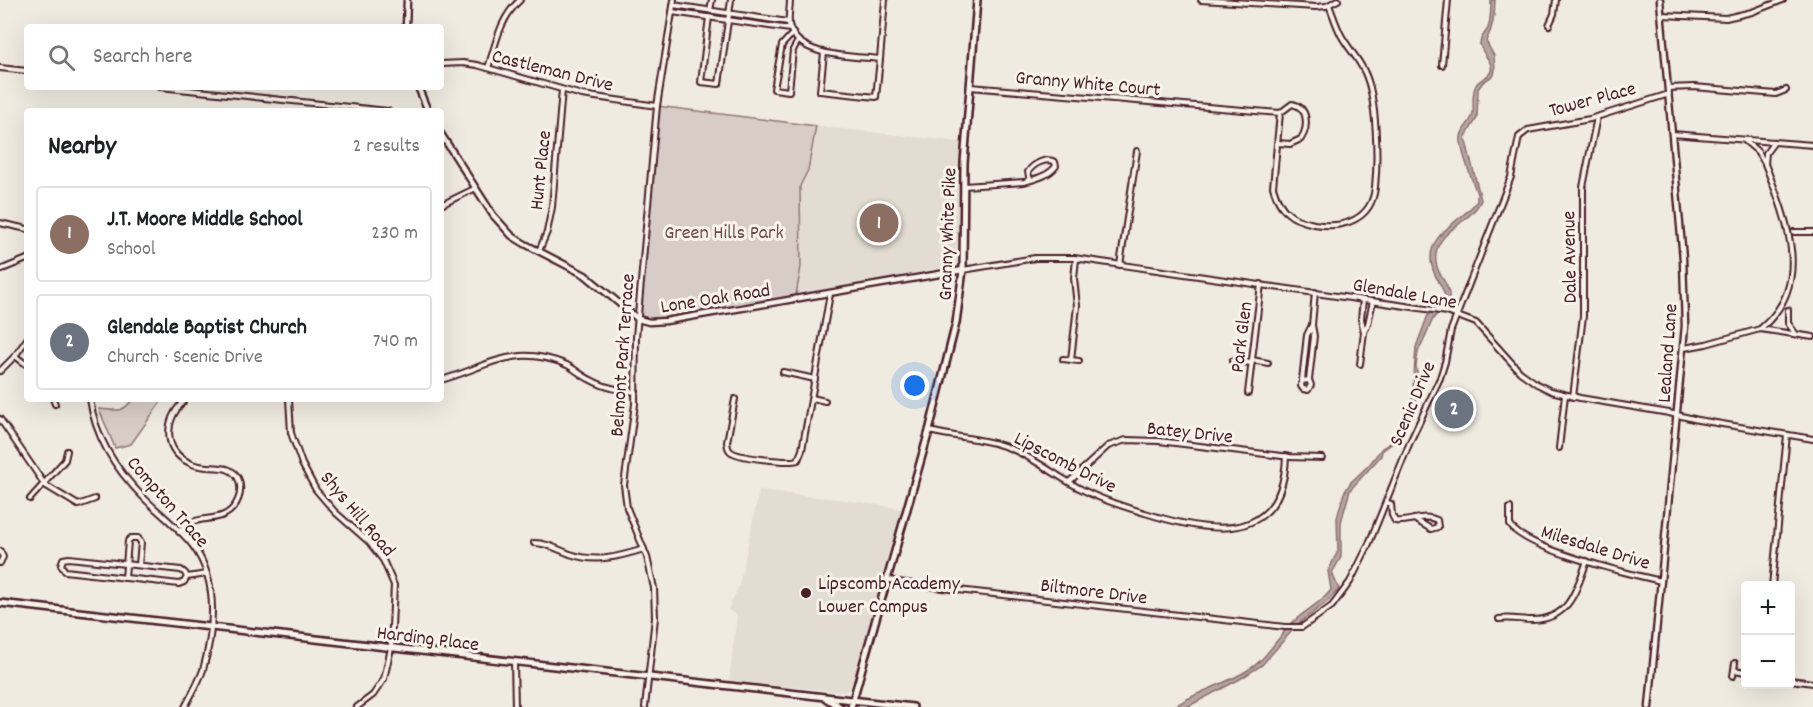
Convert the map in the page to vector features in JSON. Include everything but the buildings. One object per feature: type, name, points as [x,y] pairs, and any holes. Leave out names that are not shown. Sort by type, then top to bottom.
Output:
[{"type":"main road","name":"Granny White Pike","points":[[852,704],[929,431],[954,330],[963,270],[963,186],[977,0]]},
{"type":"main road","name":"Harding Place","points":[[0,603],[823,697],[852,704],[913,707]]},
{"type":"main road","points":[[823,697],[840,707]]},
{"type":"street","points":[[406,24],[407,0]]},
{"type":"street","points":[[488,68],[506,15],[520,0]]},
{"type":"street","points":[[710,10],[711,0]]},
{"type":"street","points":[[709,17],[701,82],[719,84],[731,0]]},
{"type":"street","points":[[790,0],[788,22],[798,41],[824,53],[880,59]]},
{"type":"street","points":[[824,53],[820,91],[876,97],[885,0]]},
{"type":"street","points":[[1201,0],[1302,7],[1329,4],[1338,0]]},
{"type":"street","points":[[1442,65],[1448,0]]},
{"type":"street","points":[[1549,25],[1556,0]]},
{"type":"street","name":"Lealand Lane","points":[[1648,707],[1684,348],[1683,259],[1660,0]]},
{"type":"street","points":[[1662,15],[1726,18],[1757,11],[1784,0]]},
{"type":"street","points":[[673,2],[788,22]]},
{"type":"street","name":"Belmont Park Terrace","points":[[645,707],[655,605],[652,575],[629,514],[624,494],[636,392],[638,320],[657,106],[673,2]]},
{"type":"street","points":[[1280,113],[1273,187],[1283,208],[1290,216],[1312,224],[1327,226],[1342,225],[1364,214],[1372,201],[1375,187],[1376,138],[1370,88],[1362,67],[1341,35],[1329,4]]},
{"type":"street","points":[[672,12],[792,31]]},
{"type":"street","points":[[792,31],[782,44],[774,89],[789,91],[793,50],[798,41]]},
{"type":"street","name":"Castleman Drive","points":[[444,64],[463,63],[604,100],[657,106]]},
{"type":"street","points":[[0,68],[24,71]]},
{"type":"street","name":"Granny White Court","points":[[969,87],[1280,113],[1292,104],[1301,107],[1304,111],[1305,126],[1301,139],[1290,144],[1278,143]]},
{"type":"street","name":"Tower Place","points":[[1523,132],[1597,117],[1669,91],[1701,88],[1776,94],[1786,90]]},
{"type":"street","points":[[188,90],[360,108]]},
{"type":"street","points":[[419,90],[427,108]]},
{"type":"street","name":"Hunt Place","points":[[540,251],[552,207],[562,90]]},
{"type":"street","name":"Dale Avenue","points":[[1573,397],[1583,316],[1582,196],[1597,117]]},
{"type":"street","name":"Scenic Drive","points":[[1297,628],[1311,623],[1328,610],[1347,588],[1368,546],[1412,437],[1438,383],[1451,330],[1511,177],[1518,140],[1523,132]]},
{"type":"street","points":[[1672,134],[1813,145]]},
{"type":"street","name":"Lone Oak Road","points":[[444,139],[493,214],[508,232],[521,242],[589,278],[638,320],[666,321],[963,270]]},
{"type":"street","points":[[1741,139],[1754,148],[1765,164],[1796,238]]},
{"type":"street","points":[[1765,164],[1766,153],[1774,142]]},
{"type":"street","points":[[1120,265],[1137,151]]},
{"type":"street","points":[[963,186],[1030,180],[1052,171],[1056,166],[1055,162],[1046,160],[1031,167],[1028,172],[1030,180]]},
{"type":"street","points":[[444,203],[476,189]]},
{"type":"street","points":[[0,223],[24,228]]},
{"type":"street","points":[[1794,232],[1813,232]]},
{"type":"street","name":"Glendale Lane","points":[[963,270],[1035,258],[1076,259],[1444,311],[1472,321],[1525,376],[1547,389],[1573,397],[1813,439]]},
{"type":"street","points":[[1071,360],[1077,306],[1074,278],[1076,259]]},
{"type":"street","points":[[0,270],[24,260]]},
{"type":"street","name":"Park Glen","points":[[1248,393],[1261,284]]},
{"type":"street","points":[[1312,325],[1307,335],[1301,387],[1306,390],[1311,387],[1309,380],[1314,336],[1312,325],[1315,292]]},
{"type":"street","points":[[735,399],[727,442],[729,450],[740,455],[796,461],[801,456],[830,294]]},
{"type":"street","points":[[1363,300],[1361,319],[1364,332]]},
{"type":"street","points":[[1360,364],[1364,332],[1373,301]]},
{"type":"street","points":[[1684,348],[1760,329],[1788,309],[1793,302]]},
{"type":"street","points":[[1788,309],[1788,323],[1796,334]]},
{"type":"street","points":[[1760,329],[1813,337]]},
{"type":"street","points":[[0,371],[24,343]]},
{"type":"street","points":[[1305,354],[1312,355]]},
{"type":"street","points":[[15,356],[24,363]]},
{"type":"street","points":[[444,379],[462,375],[482,365],[522,356],[542,357],[567,365],[589,380],[607,387],[636,392]]},
{"type":"street","points":[[1063,359],[1079,361]]},
{"type":"street","points":[[1232,361],[1268,363]]},
{"type":"street","points":[[783,372],[815,379]]},
{"type":"street","points":[[1302,380],[1309,380]]},
{"type":"street","points":[[1559,448],[1565,395]]},
{"type":"street","points":[[812,398],[825,401]]},
{"type":"street","name":"Compton Trace","points":[[91,402],[100,437],[124,477],[193,547],[207,574],[211,589],[210,627],[202,671],[185,707]]},
{"type":"street","points":[[179,532],[189,523],[213,519],[225,514],[233,508],[240,495],[241,486],[237,476],[227,469],[191,464],[182,459],[173,449],[168,436],[169,423],[174,411],[183,402]]},
{"type":"street","name":"Shys Hill Road","points":[[289,402],[291,433],[302,464],[313,484],[335,512],[369,542],[383,560],[394,585],[391,648],[384,679],[373,695],[357,707]]},
{"type":"street","points":[[0,418],[45,485],[78,505],[95,499]]},
{"type":"street","name":"Lipscomb Drive","points":[[929,431],[982,440],[1009,448],[1098,498],[1154,516],[1192,524],[1232,528],[1258,519],[1275,502],[1284,476],[1286,456]]},
{"type":"street","points":[[1772,581],[1786,435]]},
{"type":"street","name":"Batey Drive","points":[[1069,482],[1101,451],[1119,441],[1159,441],[1322,458]]},
{"type":"street","points":[[30,499],[45,485],[65,460],[67,451]]},
{"type":"street","points":[[1386,502],[1390,504],[1395,521],[1403,521],[1414,519],[1435,518],[1438,527],[1428,528],[1414,519]]},
{"type":"street","name":"Milesdale Drive","points":[[1510,508],[1510,525],[1520,536],[1542,546],[1620,572],[1661,580]]},
{"type":"street","points":[[126,578],[129,539],[138,538],[141,542],[139,565]]},
{"type":"street","points":[[534,543],[597,559],[620,556],[644,549]]},
{"type":"street","points":[[0,551],[3,557],[0,563]]},
{"type":"street","points":[[66,558],[139,565],[181,570],[186,577],[184,582],[179,584],[65,571],[61,565],[66,558]]},
{"type":"street","points":[[1499,619],[1537,620],[1558,614],[1571,600],[1587,561]]},
{"type":"street","points":[[186,577],[207,574]]},
{"type":"street","name":"Biltmore Drive","points":[[887,579],[958,590],[1297,628]]},
{"type":"street","points":[[514,662],[515,707]]},
{"type":"street","points":[[1733,676],[1735,663]]},
{"type":"street","points":[[1734,670],[1741,671]]},
{"type":"street","points":[[1795,681],[1813,683]]},
{"type":"shaded area","points":[[1491,0],[1495,0],[1494,16],[1486,41],[1494,56],[1495,70],[1494,75],[1483,82],[1478,89],[1477,118],[1465,138],[1481,200],[1477,208],[1449,232],[1438,245],[1437,267],[1449,293],[1449,299],[1433,319],[1418,352],[1416,366],[1418,380],[1415,392],[1417,403],[1394,442],[1382,451],[1381,456],[1350,490],[1341,522],[1341,557],[1332,573],[1339,589],[1327,602],[1298,624],[1262,665],[1187,707],[1174,707],[1255,665],[1292,623],[1331,590],[1328,571],[1338,551],[1337,518],[1344,493],[1382,448],[1389,444],[1412,403],[1416,347],[1428,315],[1445,296],[1432,266],[1431,255],[1434,245],[1446,229],[1477,201],[1477,194],[1462,149],[1461,137],[1463,130],[1471,120],[1474,88],[1490,73],[1491,69],[1490,62],[1480,44],[1489,25]]},
{"type":"shaded area","points":[[816,126],[961,142],[957,264],[795,300],[801,267],[800,186],[808,170]]},
{"type":"shaded area","name":"Lipscomb Academy Lower Campus","points":[[759,491],[847,500],[902,509],[851,688],[845,692],[729,681],[737,615],[728,610],[739,586]]},
{"type":"green space","name":"Green Hills Park","points":[[657,106],[816,126],[808,170],[800,186],[801,267],[795,300],[666,321],[638,319]]},
{"type":"green space","points":[[131,402],[161,402],[131,444],[115,448],[99,409],[122,409]]},
{"type":"place","name":"J.T. Moore Middle School","points":[[879,223]]},
{"type":"place","name":"Glendale Baptist Church","points":[[1454,409]]},
{"type":"place","name":"Lipscomb Academy Lower Campus","points":[[806,593]]}]
